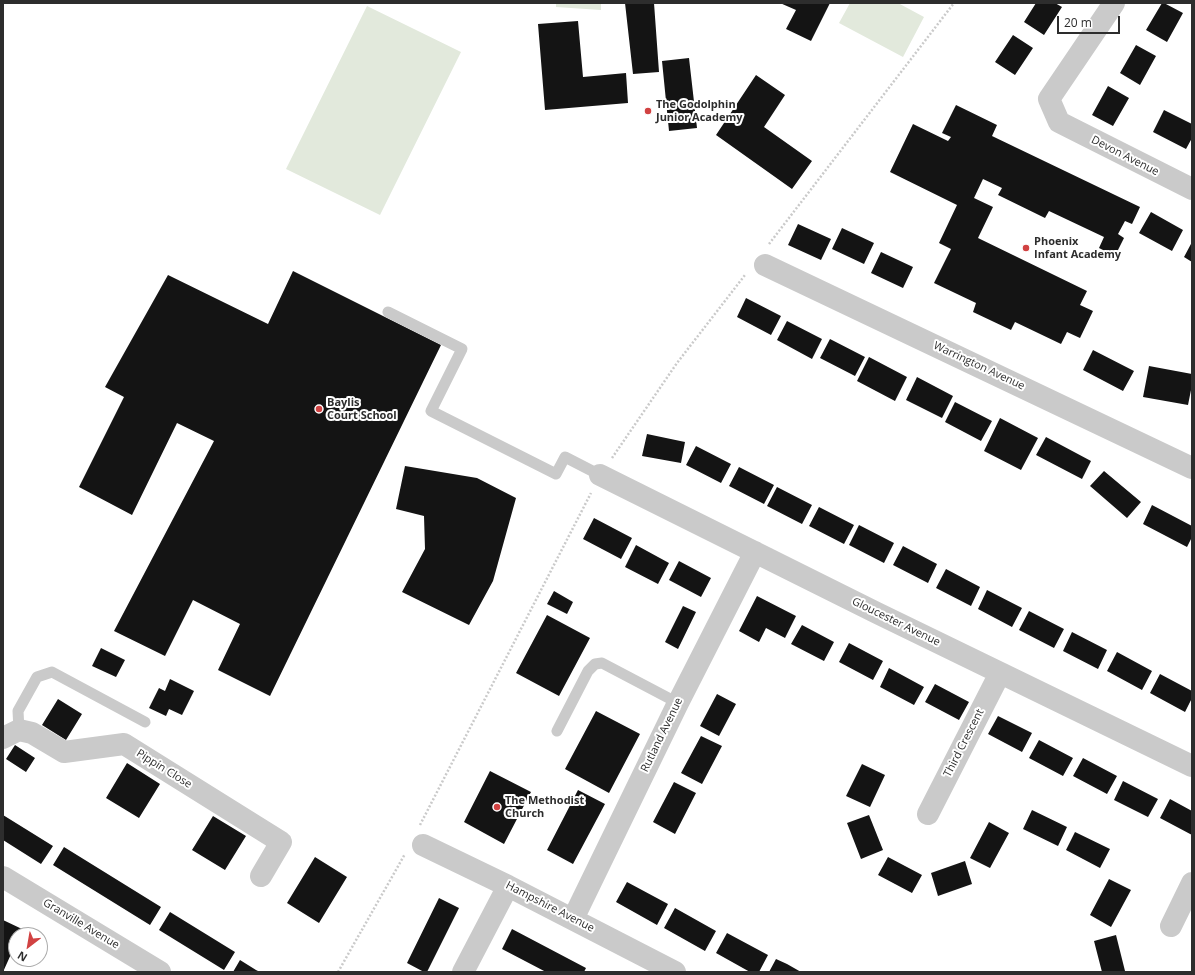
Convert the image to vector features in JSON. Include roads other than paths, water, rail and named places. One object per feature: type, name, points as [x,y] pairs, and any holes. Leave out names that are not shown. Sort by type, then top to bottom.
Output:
[{"type":"street","name":"Devon Avenue","points":[[1114,3],[1049,99],[1059,122],[1192,189]]},
{"type":"street","name":"Warrington Avenue","points":[[765,266],[1192,468]]},
{"type":"street","name":"Gloucester Avenue","points":[[600,475],[1000,673],[1192,766]]},
{"type":"street","name":"Rutland Avenue","points":[[573,920],[678,703],[755,552]]},
{"type":"street","name":"Third Crescent","points":[[928,814],[1000,673]]},
{"type":"street","name":"Pippin Close","points":[[11,734],[32,733],[64,752],[124,744],[281,842],[261,876]]},
{"type":"street","name":"Hampshire Avenue","points":[[423,845],[508,886],[675,972]]},
{"type":"street","name":"Granville Avenue","points":[[3,877],[160,972]]},
{"type":"street","points":[[1171,926],[1192,883]]},
{"type":"street","points":[[463,972],[508,886]]},
{"type":"lane","points":[[388,312],[462,349],[431,411],[556,474],[565,457],[600,475]]},
{"type":"lane","points":[[557,731],[588,671],[595,664],[602,663],[678,703]]},
{"type":"lane","points":[[11,734],[18,711],[37,677],[52,672],[145,722]]},
{"type":"place","name":"The Godolphin Junior Academy","points":[[648,111]]},
{"type":"place","name":"Phoenix Infant Academy","points":[[1026,248]]},
{"type":"place","name":"Baylis Court School","points":[[319,409]]},
{"type":"place","name":"The Methodist Church","points":[[497,807]]}]
